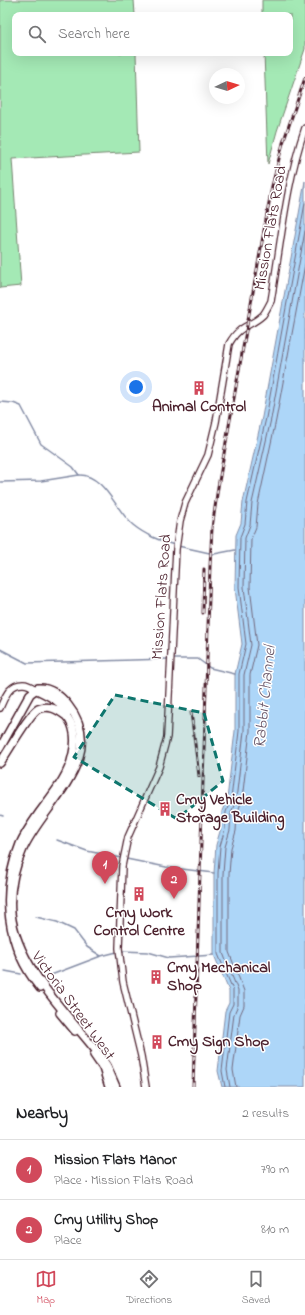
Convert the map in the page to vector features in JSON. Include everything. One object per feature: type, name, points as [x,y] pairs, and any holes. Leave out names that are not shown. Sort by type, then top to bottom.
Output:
[{"type":"main road","points":[[23,685],[28,693],[27,699]]},
{"type":"main road","points":[[0,748],[27,699],[35,689]]},
{"type":"main road","points":[[35,689],[51,698],[61,706],[66,711],[69,719]]},
{"type":"main road","points":[[17,736],[35,689]]},
{"type":"main road","name":"Victoria Street West","points":[[35,689],[47,689],[67,704],[78,723],[81,746],[78,761],[70,778],[32,832],[19,858],[12,882],[12,921],[19,945],[30,967],[101,1057],[107,1066],[116,1087]]},
{"type":"main road","points":[[0,763],[30,717],[39,709],[49,707],[54,708],[69,719]]},
{"type":"main road","name":"Victoria Street West","points":[[69,719],[72,726],[74,739],[72,760],[60,784],[28,830],[14,857],[6,892],[7,922],[17,952],[26,970],[97,1059],[103,1068],[110,1087]]},
{"type":"street","name":"Mission Flats Road","points":[[146,1087],[141,1056],[123,982],[120,948],[122,866],[128,837],[159,767],[167,737],[176,549],[180,521],[185,503],[208,455],[216,422],[229,344],[235,334],[241,328],[263,314],[272,301],[292,177],[298,148],[305,128]]},
{"type":"street","points":[[0,708],[11,688],[15,685],[23,685],[35,689]]},
{"type":"highlighted area","points":[[115,695],[204,713],[223,781],[177,819],[74,757]]},
{"type":"green space","points":[[0,0],[134,0],[135,12],[12,12],[12,56],[136,56],[139,152],[12,159],[21,286],[0,288]]},
{"type":"green space","points":[[262,0],[305,0],[305,49],[277,131],[268,164],[264,56],[293,56],[293,12],[262,12]]},
{"type":"water","name":"Rabbit Channel","points":[[305,181],[305,1087],[222,1087],[218,1071],[225,1011],[229,1003],[229,991],[214,955],[214,873],[216,845],[221,828],[222,811],[227,799],[235,731],[235,674],[242,644],[235,588],[236,535],[241,523],[243,502],[262,417]]},
{"type":"waterway","points":[[0,402],[13,403],[21,406],[41,444],[73,467],[79,475]]},
{"type":"waterway","points":[[0,482],[41,481],[79,475],[88,476],[96,480],[103,487],[133,525],[142,532],[164,542],[175,545]]},
{"type":"waterway","points":[[178,546],[214,554],[235,550]]},
{"type":"waterway","points":[[0,649],[27,663],[168,659]]},
{"type":"waterway","points":[[172,659],[198,659],[210,668],[235,674]]},
{"type":"waterway","points":[[57,840],[87,851],[166,867],[214,873]]},
{"type":"waterway","points":[[36,917],[57,922],[74,930],[87,947],[101,956]]},
{"type":"waterway","points":[[121,951],[148,952],[169,958],[214,955]]},
{"type":"waterway","points":[[51,975],[101,956],[117,952]]},
{"type":"waterway","points":[[5,971],[21,974]]},
{"type":"railway","points":[[193,1087],[212,528],[272,186],[283,143],[305,78]]},
{"type":"railway","points":[[203,613],[204,569]]},
{"type":"railway","points":[[191,712],[199,776]]},
{"type":"place","name":"Animal Control","points":[[199,388]]},
{"type":"place","name":"Cmy Vehicle Storage Building","points":[[165,809]]},
{"type":"place","name":"Mission Flats Manor","points":[[105,884]]},
{"type":"place","name":"Cmy Work Control Centre","points":[[139,894]]},
{"type":"place","name":"Cmy Utility Shop","points":[[174,899]]},
{"type":"place","name":"Cmy Mechanical Shop","points":[[156,977]]},
{"type":"place","name":"Cmy Sign Shop","points":[[157,1042]]}]
